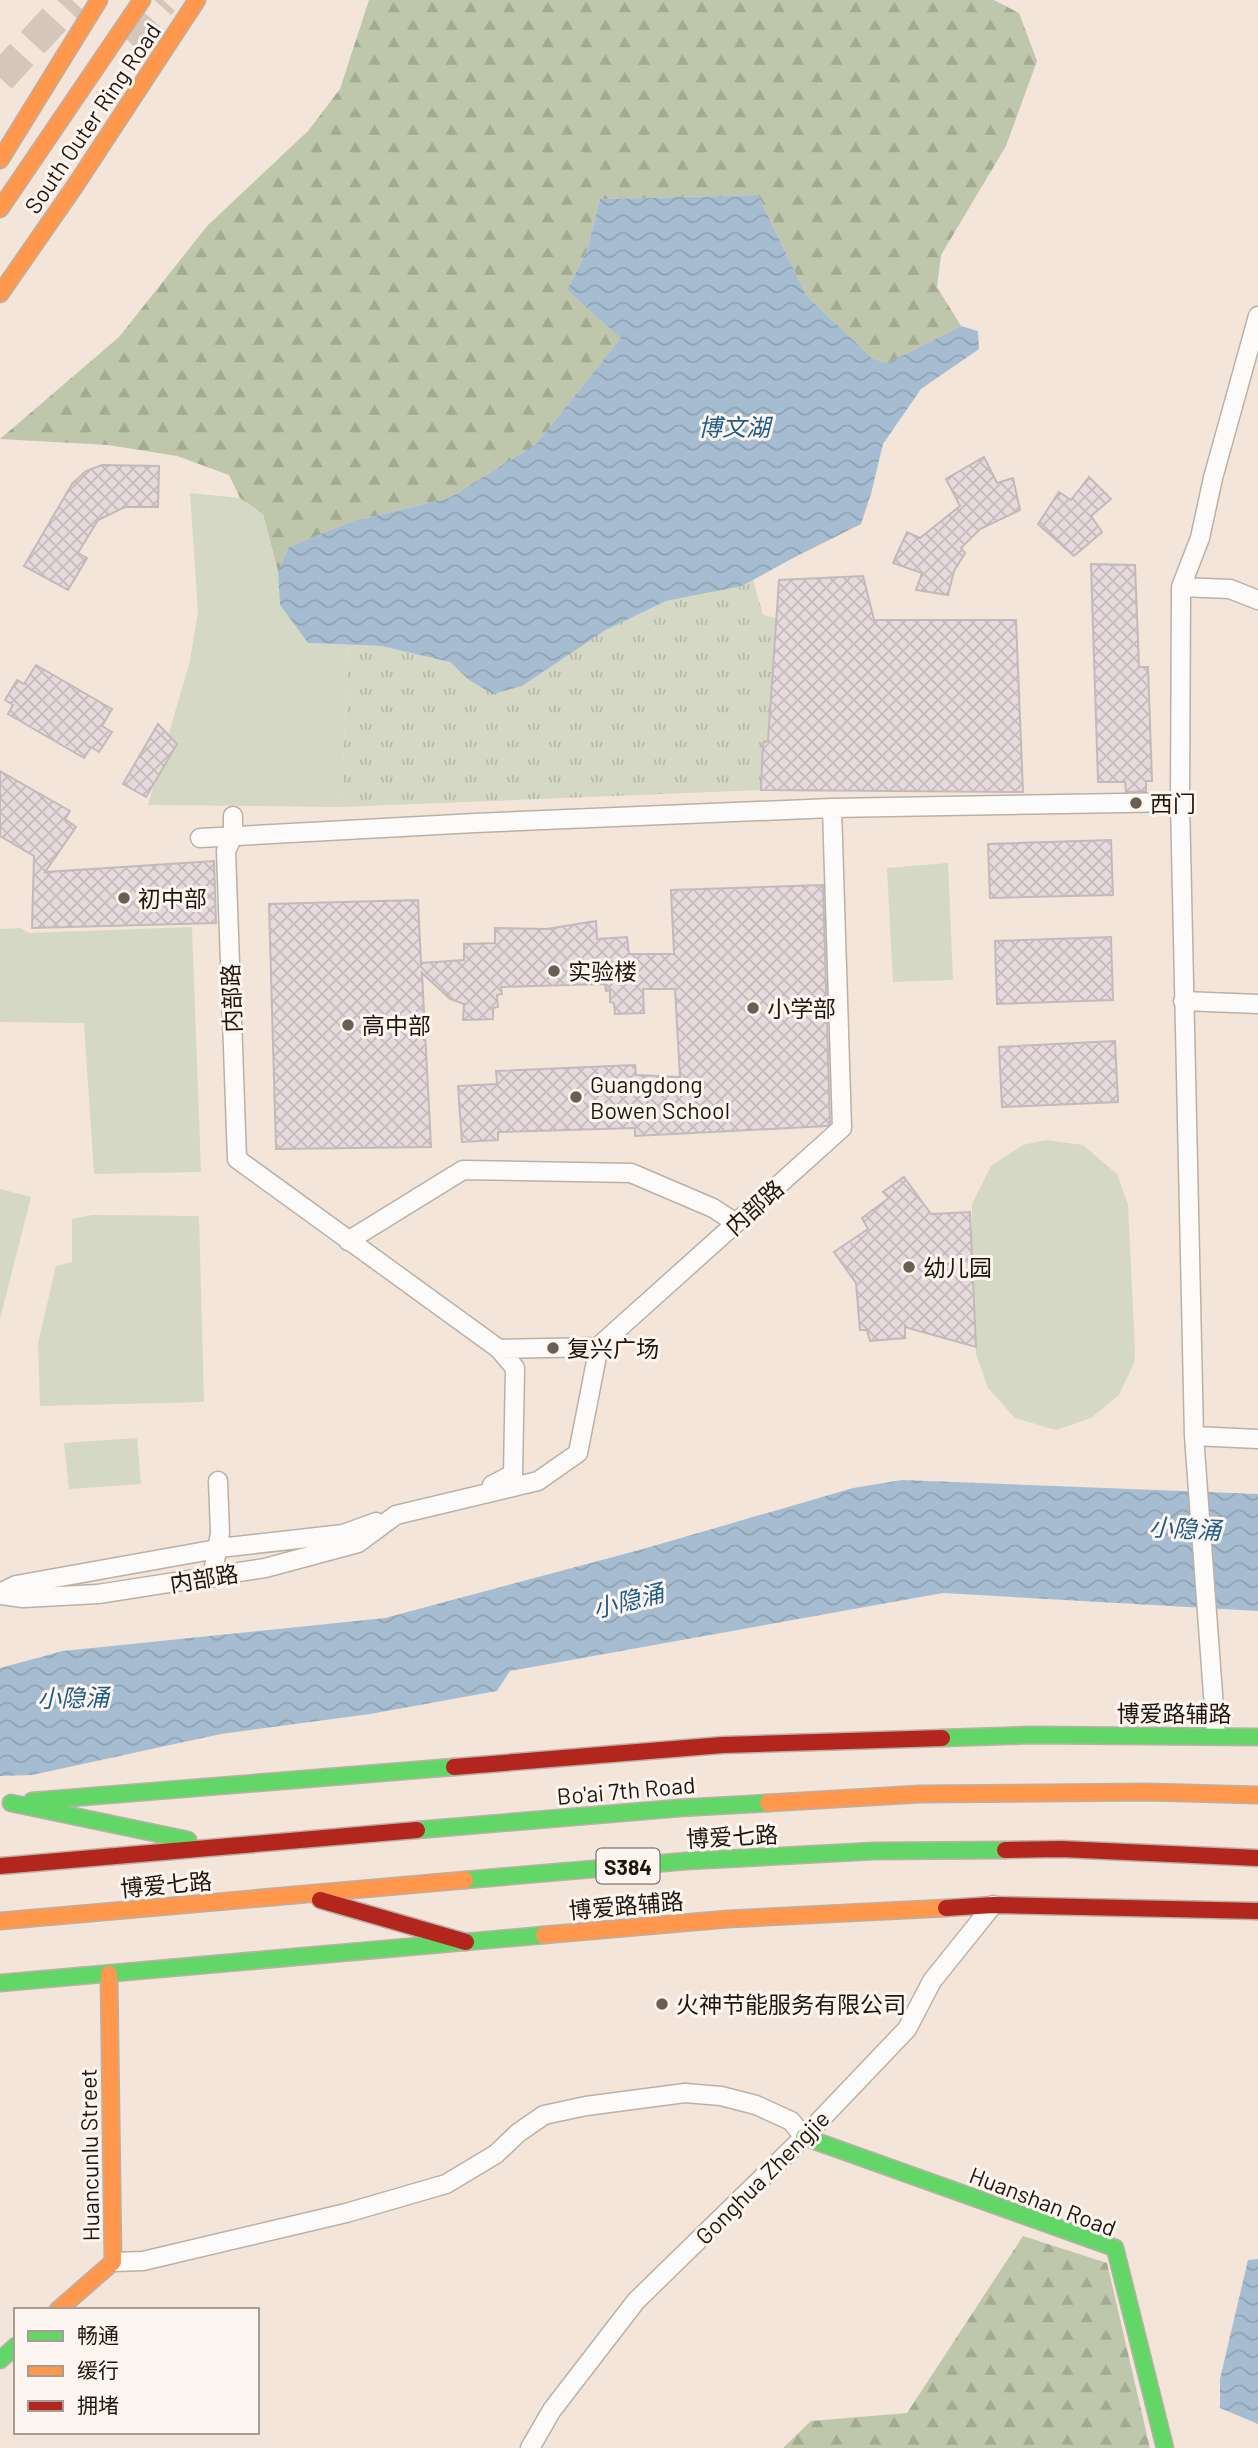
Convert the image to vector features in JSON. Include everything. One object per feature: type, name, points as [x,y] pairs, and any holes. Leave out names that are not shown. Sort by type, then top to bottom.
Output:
[{"type":"main road","points":[[0,160],[99,0]]},
{"type":"main road","name":"South Outer Ring Road","points":[[0,209],[142,0]]},
{"type":"main road","name":"South Outer Ring Road","points":[[0,294],[75,186],[197,0]]},
{"type":"main road","name":"博爱路辅路","points":[[5,1803],[723,1745],[1030,1735],[1258,1737]]},
{"type":"main road","name":"Bo'ai 7th Road","points":[[0,1866],[666,1809],[920,1794],[1147,1792],[1258,1795]]},
{"type":"main road","points":[[5,1803],[220,1847]]},
{"type":"main road","name":"博爱七路","points":[[0,1921],[687,1861],[874,1851],[1061,1849],[1258,1858]]},
{"type":"main road","points":[[302,1895],[466,1942]]},
{"type":"main road","name":"博爱路辅路","points":[[0,1983],[728,1919],[993,1905],[1258,1911]]},
{"type":"main road","name":"Huancunlu Street","points":[[60,2308],[113,2262],[109,1974]]},
{"type":"main road","name":"Huanshan Road","points":[[804,2137],[1115,2248],[1165,2448]]},
{"type":"main road","points":[[0,2360],[14,2348]]},
{"type":"street","points":[[1216,1735],[1195,1445],[1183,1001],[1181,587],[1200,538],[1213,478],[1258,316]]},
{"type":"street","points":[[1181,587],[1230,589],[1258,600]]},
{"type":"street","points":[[200,838],[832,808],[1180,802]]},
{"type":"street","name":"内部路","points":[[0,1594],[16,1585],[218,1549],[343,1534],[396,1515],[538,1481],[578,1453],[599,1347],[842,1128],[832,808]]},
{"type":"street","name":"内部路","points":[[233,816],[233,836],[226,851],[237,1159],[499,1349],[515,1368],[513,1474],[467,1497]]},
{"type":"street","points":[[1183,1001],[1258,1004]]},
{"type":"street","points":[[348,1241],[463,1170],[631,1173],[713,1208],[736,1223]]},
{"type":"street","points":[[499,1349],[599,1347]]},
{"type":"street","points":[[1195,1445],[1258,1439]]},
{"type":"street","points":[[212,1577],[220,1533],[218,1481]]},
{"type":"street","name":"内部路","points":[[0,1594],[23,1598],[98,1594],[265,1568],[358,1542],[396,1515]]},
{"type":"street","name":"Gonghua Zhengjie","points":[[530,2448],[552,2410],[636,2301],[804,2137],[907,2029],[932,1981],[993,1905]]},
{"type":"street","points":[[113,2262],[143,2261],[346,2213],[446,2184],[496,2154],[534,2120],[544,2115],[586,2106],[685,2093],[721,2096],[756,2105],[791,2121],[804,2137]]},
{"type":"green space","points":[[369,0],[994,0],[1019,13],[1037,61],[1006,146],[941,255],[937,287],[961,326],[887,363],[872,358],[806,295],[758,195],[600,199],[587,250],[567,290],[622,337],[536,444],[449,498],[350,522],[290,547],[278,572],[263,514],[240,498],[229,475],[177,456],[108,445],[0,439],[119,337],[208,225],[308,131],[340,89]]},
{"type":"green space","points":[[190,493],[240,498],[263,514],[278,572],[280,605],[308,643],[349,645],[341,807],[148,805],[190,661],[198,612]]},
{"type":"green space","points":[[753,580],[763,615],[776,618],[768,741],[763,743],[761,790],[341,807],[349,645],[381,646],[450,662],[469,680],[604,631],[666,601],[742,586]]},
{"type":"green space","points":[[948,863],[953,980],[893,982],[887,868]]},
{"type":"green space","points":[[192,927],[201,1172],[94,1174],[84,1023],[0,1022],[0,929],[20,928],[30,933]]},
{"type":"green space","points":[[1046,1140],[1083,1145],[1117,1174],[1128,1204],[1135,1352],[1134,1363],[1119,1395],[1091,1418],[1056,1430],[1015,1418],[988,1388],[976,1354],[972,1250],[972,1204],[991,1166],[1023,1145]]},
{"type":"green space","points":[[0,1189],[31,1197],[0,1319]]},
{"type":"green space","points":[[92,1215],[199,1216],[204,1402],[40,1406],[38,1343],[56,1266],[72,1262],[72,1219]]},
{"type":"green space","points":[[137,1438],[141,1484],[69,1489],[64,1443]]},
{"type":"green space","points":[[1023,2236],[1107,2263],[1150,2448],[783,2448],[811,2421],[907,2413]]},
{"type":"water","name":"博文湖","points":[[758,195],[806,295],[872,358],[887,363],[961,326],[978,331],[979,349],[921,389],[883,444],[861,524],[742,586],[666,601],[604,631],[522,686],[493,694],[469,680],[450,662],[381,646],[308,643],[280,605],[278,572],[289,547],[350,522],[449,498],[536,444],[621,338],[567,290],[587,250],[600,199]]},
{"type":"water","name":"小隐涌","points":[[902,1480],[1258,1494],[1258,1611],[943,1593],[510,1671],[497,1691],[370,1714],[221,1734],[32,1775],[0,1776],[0,1668],[63,1651],[385,1618],[643,1549],[853,1488]]},
{"type":"water","points":[[1258,2259],[1258,2424],[1220,2408],[1220,2379],[1248,2260]]},
{"type":"building","points":[[984,457],[997,483],[1013,478],[1020,510],[980,529],[961,548],[965,553],[954,571],[948,595],[916,590],[922,573],[893,563],[907,532],[920,538],[960,506],[946,479]]},
{"type":"building","points":[[102,465],[159,466],[158,507],[125,507],[98,520],[78,553],[87,558],[68,590],[24,566],[72,484],[86,471]]},
{"type":"building","points":[[1089,477],[1111,499],[1091,516],[1102,532],[1074,556],[1038,524],[1059,492],[1071,500]]},
{"type":"building","points":[[1091,564],[1135,565],[1139,667],[1148,667],[1152,781],[1146,781],[1146,791],[1126,792],[1125,782],[1098,782]]},
{"type":"building","points":[[863,576],[874,620],[1016,620],[1023,792],[761,790],[763,743],[768,741],[779,580]]},
{"type":"building","points":[[36,665],[112,709],[102,726],[112,732],[99,752],[91,747],[84,758],[8,714],[13,705],[5,700],[17,680],[24,684]]},
{"type":"building","points":[[158,724],[177,744],[146,797],[123,784]]},
{"type":"building","name":"初中部","points":[[0,771],[70,811],[65,819],[76,827],[45,872],[214,861],[216,923],[32,928],[34,856],[0,836]]},
{"type":"building","points":[[1111,840],[1113,895],[990,898],[988,844]]},
{"type":"building","points":[[823,885],[830,1123],[827,1126],[635,1136],[635,1128],[498,1132],[498,1140],[462,1142],[458,1086],[497,1084],[496,1071],[635,1065],[636,1075],[680,1077],[675,989],[643,989],[644,1013],[615,1014],[614,1003],[610,1002],[610,990],[606,991],[605,984],[501,987],[502,994],[497,995],[498,1007],[493,1008],[493,1019],[463,1020],[464,1004],[450,999],[422,973],[431,1147],[276,1149],[269,904],[418,900],[421,963],[464,960],[464,944],[495,943],[495,928],[547,929],[596,921],[597,939],[627,937],[629,954],[674,954],[671,890]]},
{"type":"building","points":[[1111,937],[1113,1000],[997,1004],[995,941]]},
{"type":"building","points":[[1115,1041],[1118,1102],[1002,1107],[999,1047]]},
{"type":"building","name":"幼儿园","points":[[904,1177],[931,1214],[970,1212],[976,1347],[905,1327],[905,1338],[870,1341],[867,1330],[860,1330],[856,1283],[834,1252],[868,1229],[862,1218],[889,1198],[883,1192]]},
{"type":"tunnel","points":[[0,78],[72,0]]},
{"type":"tunnel","points":[[127,40],[163,0]]},
{"type":"traffic: fast","points":[[942,1738],[1030,1735],[1258,1737]]},
{"type":"traffic: fast","points":[[32,1801],[454,1767]]},
{"type":"traffic: fast","points":[[11,1803],[188,1840]]},
{"type":"traffic: fast","points":[[417,1830],[768,1803]]},
{"type":"traffic: fast","points":[[465,1880],[687,1861],[874,1851],[1005,1850]]},
{"type":"traffic: fast","points":[[0,1983],[544,1935]]},
{"type":"traffic: fast","points":[[804,2137],[1115,2248],[1165,2448]]},
{"type":"traffic: fast","points":[[0,2360],[14,2348]]},
{"type":"traffic: slow","points":[[0,160],[99,0]]},
{"type":"traffic: slow","points":[[0,209],[142,0]]},
{"type":"traffic: slow","points":[[0,294],[75,186],[197,0]]},
{"type":"traffic: slow","points":[[768,1803],[920,1794],[1148,1792],[1258,1795]]},
{"type":"traffic: slow","points":[[0,1921],[465,1880]]},
{"type":"traffic: slow","points":[[544,1935],[728,1919],[946,1908]]},
{"type":"traffic: slow","points":[[60,2308],[113,2262],[109,1974]]},
{"type":"traffic: jam","points":[[454,1767],[723,1745],[942,1738]]},
{"type":"traffic: jam","points":[[0,1866],[417,1830]]},
{"type":"traffic: jam","points":[[1005,1850],[1061,1849],[1258,1858]]},
{"type":"traffic: jam","points":[[320,1900],[466,1942]]},
{"type":"traffic: jam","points":[[946,1908],[993,1905],[1258,1911]]},
{"type":"place","name":"西门","points":[[1136,803]]},
{"type":"place","name":"初中部","points":[[124,898]]},
{"type":"place","name":"实验楼","points":[[554,971]]},
{"type":"place","name":"小学部","points":[[753,1008]]},
{"type":"place","name":"高中部","points":[[348,1025]]},
{"type":"place","name":"Guangdong Bowen School","points":[[576,1097]]},
{"type":"place","name":"幼儿园","points":[[909,1267]]},
{"type":"place","name":"复兴广场","points":[[553,1348]]},
{"type":"place","name":"火神节能服务有限公司","points":[[662,2004]]}]
